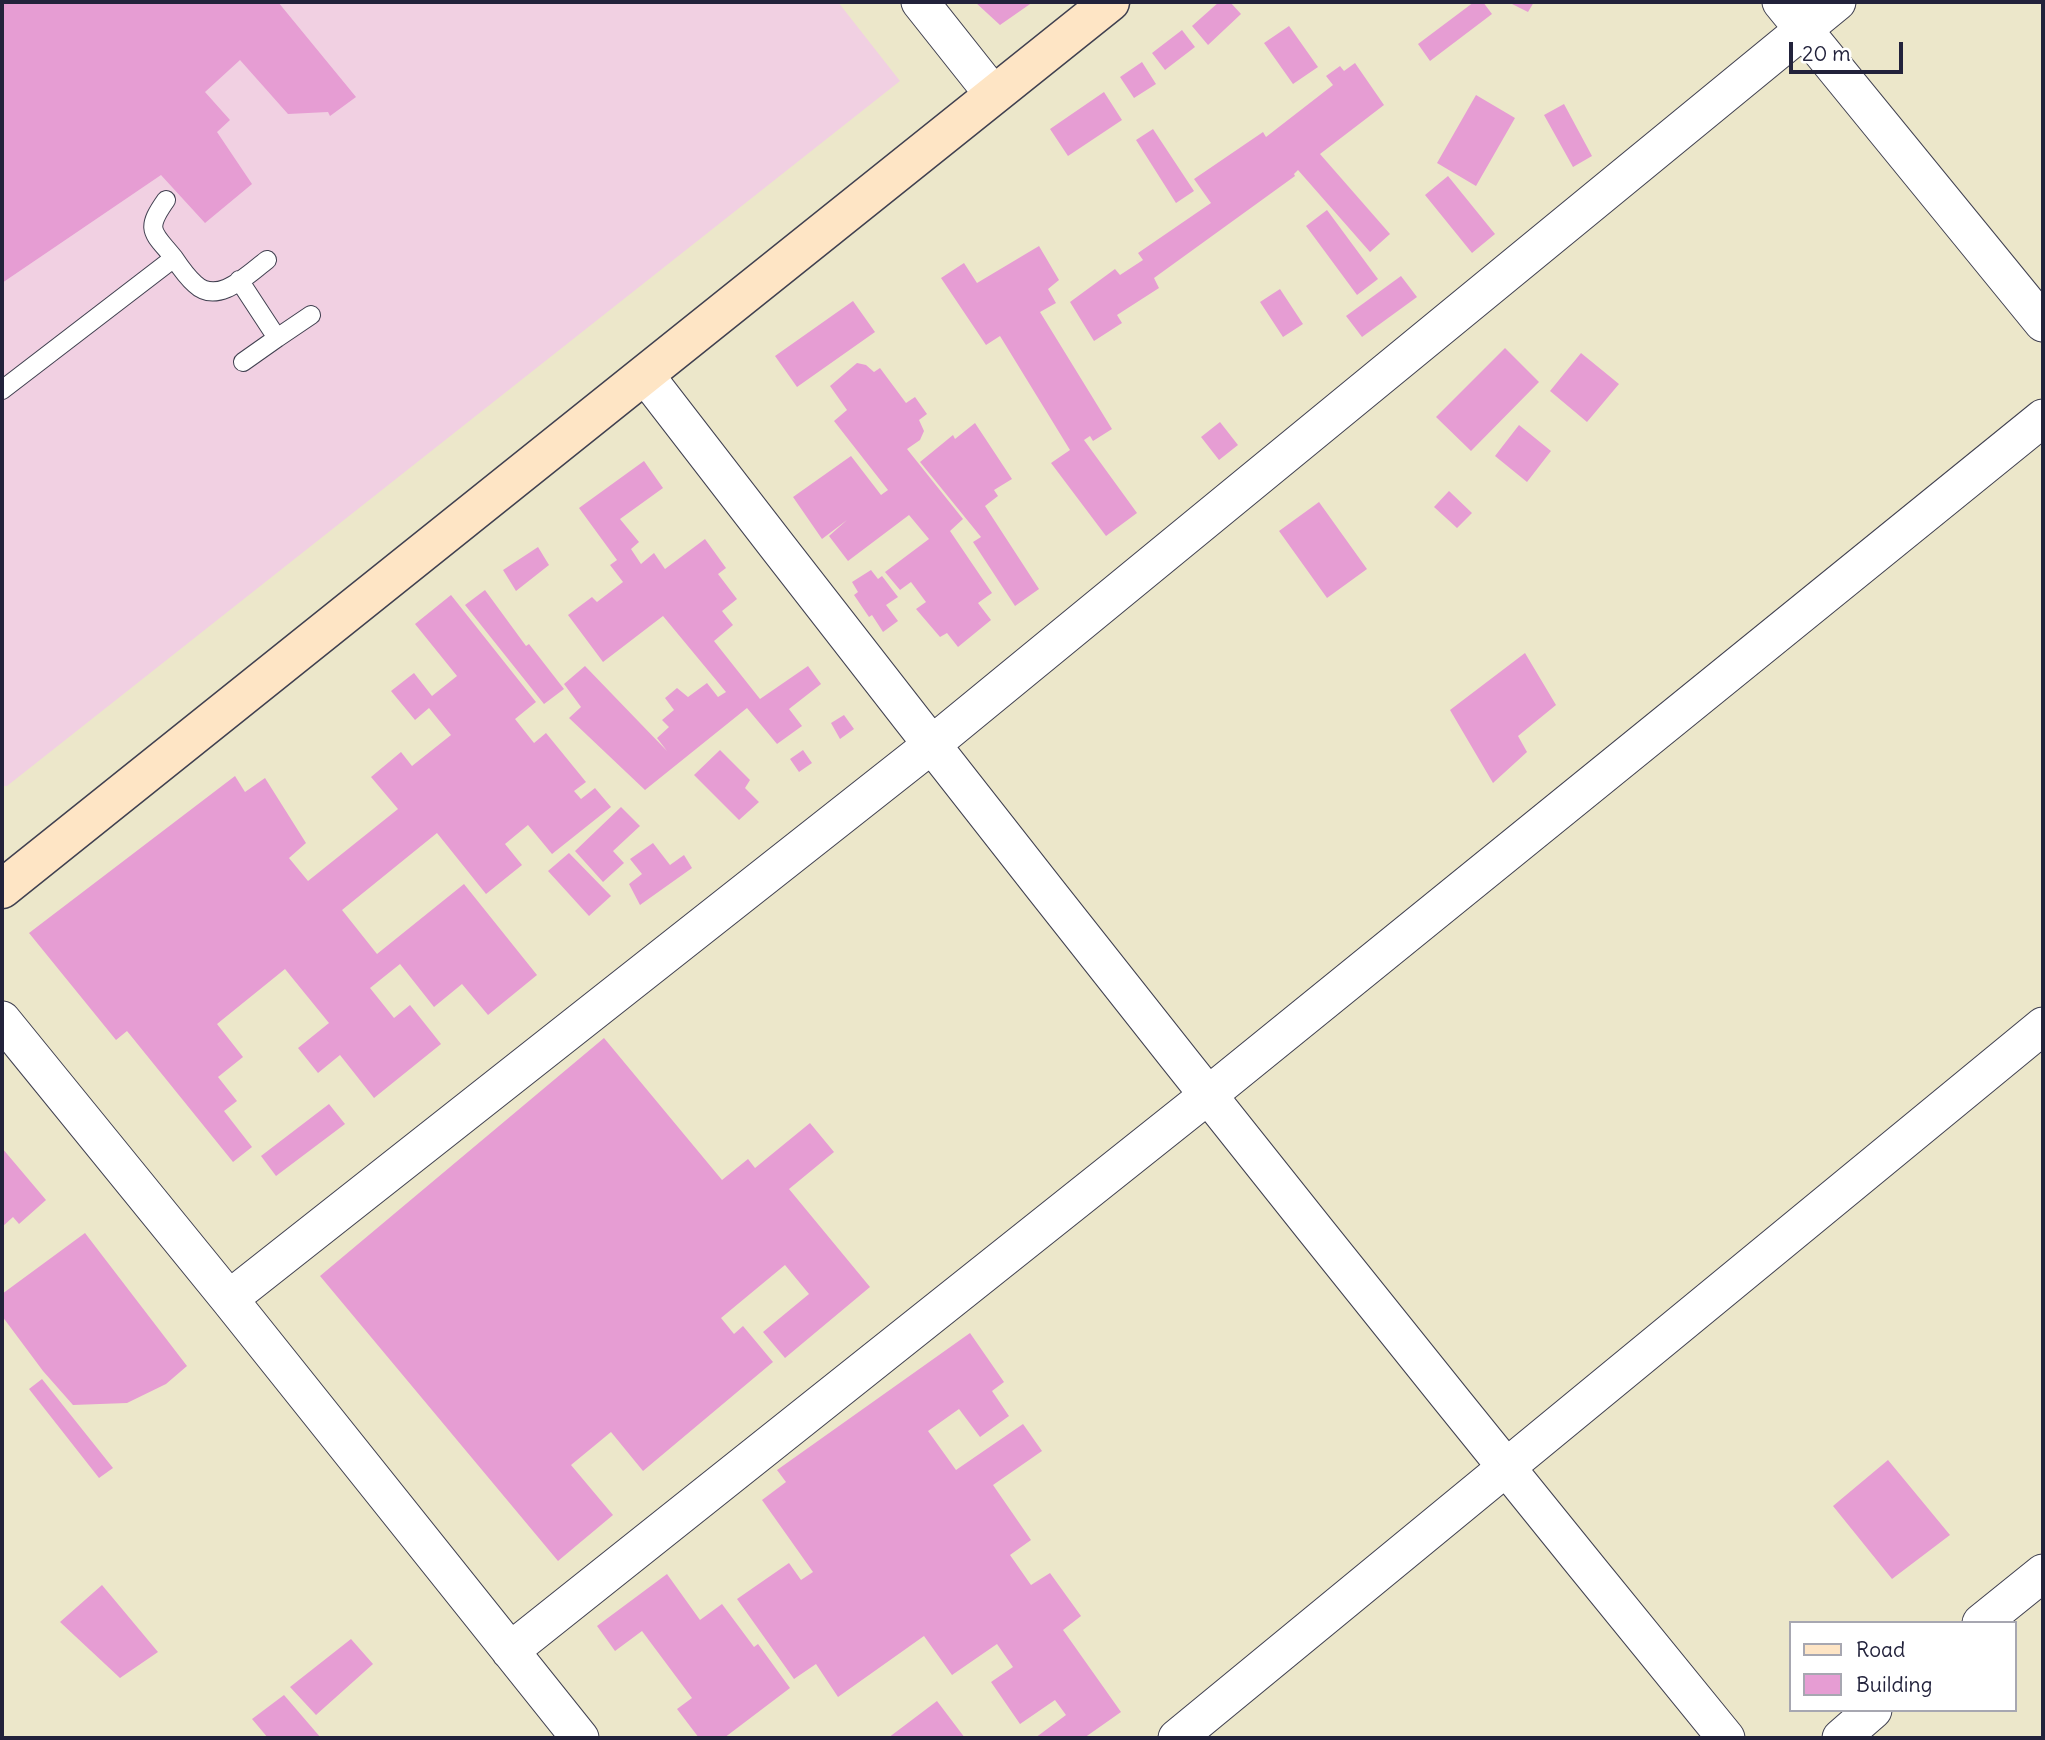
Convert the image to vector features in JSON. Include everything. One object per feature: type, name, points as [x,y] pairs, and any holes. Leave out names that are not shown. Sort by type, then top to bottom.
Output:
[{"type":"street","points":[[920,2],[993,94]]},
{"type":"street","points":[[2,889],[1110,2]]},
{"type":"street","points":[[229,1298],[930,746],[1792,15],[1837,2]]},
{"type":"street","points":[[1792,15],[2043,323]]},
{"type":"street","points":[[645,375],[930,746],[1207,1096],[1505,1468],[1726,1738]]},
{"type":"street","points":[[510,1651],[1207,1096],[2043,418]]},
{"type":"street","points":[[2,1020],[229,1298],[580,1738]]},
{"type":"street","points":[[1177,1738],[2043,1026]]},
{"type":"street","points":[[1983,1621],[2043,1573]]},
{"type":"street","points":[[1841,1738],[1871,1712]]},
{"type":"lane","points":[[166,200],[156,214],[152,226],[154,233],[196,286],[222,292],[267,260]]},
{"type":"lane","points":[[2,390],[174,258]]},
{"type":"lane","points":[[239,280],[277,338]]},
{"type":"lane","points":[[243,362],[311,315]]},
{"type":"shaded area","points":[[2,2],[838,2],[900,81],[7,786],[2,786]]},
{"type":"building","points":[[2,2],[278,2],[356,97],[330,116],[328,112],[288,114],[240,60],[205,92],[230,120],[217,132],[252,184],[205,223],[161,175],[2,283]]},
{"type":"building","points":[[975,2],[1033,2],[1000,25]]},
{"type":"building","points":[[1219,2],[1230,2],[1241,14],[1208,45],[1192,26]]},
{"type":"building","points":[[1474,2],[1483,2],[1492,14],[1430,61],[1418,44]]},
{"type":"building","points":[[1508,2],[1534,2],[1528,12]]},
{"type":"building","points":[[1289,26],[1318,67],[1293,84],[1264,43]]},
{"type":"building","points":[[1182,30],[1195,47],[1165,70],[1152,53]]},
{"type":"building","points":[[1142,62],[1156,84],[1134,98],[1120,77]]},
{"type":"building","points":[[1355,63],[1384,105],[1320,154],[1390,234],[1370,252],[1298,170],[1295,176],[1154,278],[1159,288],[1117,315],[1122,323],[1094,341],[1070,302],[1115,269],[1120,275],[1143,260],[1138,253],[1211,203],[1194,179],[1263,132],[1266,137],[1333,85],[1326,76],[1340,66],[1344,71]]},
{"type":"building","points":[[1104,92],[1122,120],[1068,156],[1050,129]]},
{"type":"building","points":[[1476,95],[1515,118],[1476,186],[1437,163]]},
{"type":"building","points":[[1564,104],[1592,156],[1573,167],[1544,115]]},
{"type":"building","points":[[1153,129],[1194,191],[1176,203],[1136,140]]},
{"type":"building","points":[[1448,176],[1495,234],[1472,253],[1425,195]]},
{"type":"building","points":[[1327,210],[1378,279],[1357,295],[1306,226]]},
{"type":"building","points":[[1039,246],[1059,280],[1048,289],[1056,303],[1040,312],[1112,429],[1093,441],[1090,436],[1084,440],[1137,513],[1106,536],[1051,463],[1070,450],[1000,336],[986,345],[941,278],[964,263],[977,283]]},
{"type":"building","points":[[1401,276],[1417,297],[1362,337],[1346,316]]},
{"type":"building","points":[[1280,289],[1303,324],[1283,337],[1260,302]]},
{"type":"building","points":[[853,301],[875,332],[797,387],[775,356]]},
{"type":"building","points":[[1505,348],[1539,382],[1471,451],[1436,417]]},
{"type":"building","points":[[1581,353],[1619,384],[1587,422],[1550,391]]},
{"type":"building","points":[[857,363],[866,365],[874,372],[880,368],[906,403],[915,397],[927,414],[919,420],[924,431],[920,440],[907,449],[963,519],[950,531],[992,593],[978,603],[991,620],[958,647],[947,633],[940,637],[916,609],[926,602],[911,582],[900,590],[885,572],[929,539],[909,515],[848,561],[829,536],[847,520],[822,539],[793,497],[851,456],[881,495],[888,490],[834,421],[847,410],[830,386]]},
{"type":"building","points":[[1220,422],[1238,445],[1219,460],[1201,437]]},
{"type":"building","points":[[975,423],[1012,479],[994,490],[998,496],[985,506],[1039,589],[1015,606],[973,542],[981,537],[920,462],[953,435],[955,439]]},
{"type":"building","points":[[1519,425],[1551,451],[1527,482],[1495,456]]},
{"type":"building","points":[[644,461],[663,488],[620,519],[639,542],[631,549],[641,564],[654,553],[665,569],[705,539],[726,568],[718,574],[737,599],[722,611],[733,625],[714,641],[760,699],[808,666],[821,684],[789,709],[802,726],[777,744],[747,708],[645,790],[569,718],[581,707],[564,684],[585,666],[667,751],[657,738],[669,727],[662,720],[674,710],[665,698],[677,688],[688,697],[707,683],[718,697],[726,692],[663,616],[603,662],[568,615],[592,597],[597,602],[623,582],[610,565],[617,560],[579,508]]},
{"type":"building","points":[[1449,491],[1472,513],[1457,528],[1434,507]]},
{"type":"building","points":[[1319,502],[1367,569],[1327,598],[1279,531]]},
{"type":"building","points":[[538,547],[549,565],[516,591],[503,570]]},
{"type":"building","points":[[871,570],[878,579],[882,576],[898,597],[886,605],[898,621],[883,632],[854,595],[858,592],[852,582]]},
{"type":"building","points":[[485,590],[526,646],[529,644],[564,689],[544,704],[465,605]]},
{"type":"building","points":[[451,595],[536,702],[515,719],[534,743],[546,733],[586,782],[574,791],[581,799],[595,788],[611,807],[552,854],[528,825],[505,844],[522,865],[486,894],[437,833],[342,910],[377,954],[464,884],[537,975],[488,1015],[462,984],[434,1007],[400,964],[370,988],[394,1018],[410,1005],[441,1044],[374,1098],[340,1055],[318,1073],[298,1048],[329,1023],[285,969],[217,1024],[243,1057],[218,1077],[237,1101],[224,1111],[252,1147],[233,1162],[127,1031],[116,1040],[29,933],[235,776],[245,792],[265,778],[306,843],[289,858],[308,881],[398,809],[371,777],[401,752],[412,766],[451,735],[429,708],[415,720],[391,691],[414,673],[432,696],[457,676],[415,624]]},
{"type":"building","points":[[1525,653],[1556,705],[1518,736],[1527,752],[1493,783],[1450,710]]},
{"type":"building","points":[[844,715],[854,729],[840,739],[831,723]]},
{"type":"building","points":[[720,750],[750,780],[745,788],[759,802],[739,820],[694,775]]},
{"type":"building","points":[[803,750],[812,763],[799,772],[790,759]]},
{"type":"building","points":[[621,807],[640,826],[613,851],[624,863],[603,882],[575,851]]},
{"type":"building","points":[[653,843],[670,865],[684,855],[692,868],[640,905],[629,884],[642,874],[630,859]]},
{"type":"building","points":[[569,853],[611,896],[589,916],[548,871]]},
{"type":"building","points":[[604,1038],[722,1180],[748,1159],[755,1168],[810,1123],[834,1152],[789,1189],[870,1287],[785,1358],[763,1332],[809,1294],[785,1265],[721,1318],[734,1334],[743,1326],[773,1362],[643,1471],[611,1432],[571,1465],[613,1515],[558,1561],[320,1276]]},
{"type":"building","points":[[329,1104],[345,1124],[276,1176],[261,1156]]},
{"type":"building","points":[[2,1148],[46,1200],[19,1224],[13,1217],[2,1227]]},
{"type":"building","points":[[85,1233],[187,1366],[166,1384],[127,1403],[73,1405],[43,1371],[2,1316],[2,1294]]},
{"type":"building","points":[[970,1333],[1004,1382],[992,1391],[1009,1416],[980,1437],[959,1409],[928,1431],[956,1470],[1023,1424],[1042,1451],[993,1485],[1031,1540],[1010,1555],[1031,1585],[1050,1573],[1081,1616],[1063,1630],[1121,1712],[1084,1738],[1035,1738],[1066,1715],[1055,1700],[1020,1724],[991,1682],[1013,1667],[997,1644],[952,1675],[924,1636],[838,1697],[816,1664],[794,1679],[737,1599],[789,1563],[801,1580],[813,1572],[762,1500],[786,1482],[777,1470]]},
{"type":"building","points":[[42,1379],[113,1468],[99,1478],[29,1389]]},
{"type":"building","points":[[1888,1460],[1950,1535],[1892,1579],[1833,1506]]},
{"type":"building","points":[[667,1574],[700,1620],[722,1604],[754,1647],[758,1644],[790,1688],[724,1738],[699,1738],[677,1709],[692,1698],[642,1631],[615,1651],[597,1626]]},
{"type":"building","points":[[102,1585],[158,1652],[120,1678],[60,1622]]},
{"type":"building","points":[[351,1639],[373,1664],[316,1715],[290,1687]]},
{"type":"building","points":[[284,1695],[321,1738],[268,1738],[252,1719]]},
{"type":"building","points":[[937,1701],[965,1738],[888,1738]]}]
